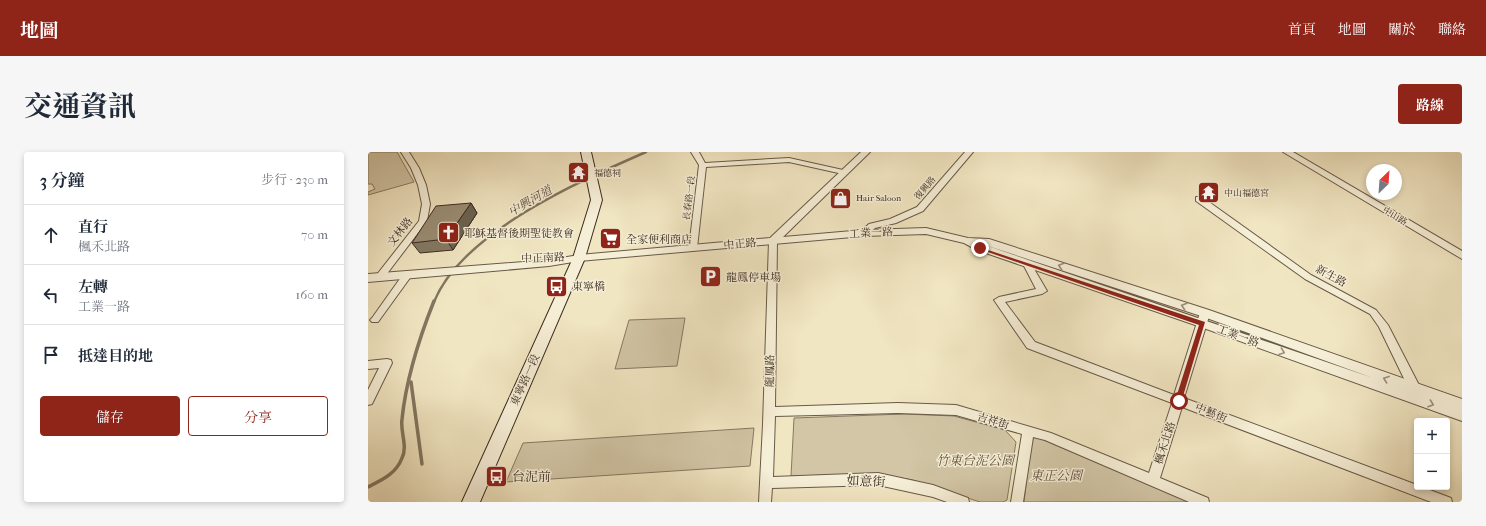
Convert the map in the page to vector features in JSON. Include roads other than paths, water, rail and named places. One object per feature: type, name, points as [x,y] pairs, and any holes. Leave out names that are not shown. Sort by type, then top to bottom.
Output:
[{"type":"main road","name":"東寧路一段","points":[[471,502],[579,258],[597,200],[586,152]]},
{"type":"street","name":"文林路","points":[[383,273],[423,221],[426,204],[420,180],[405,152]]},
{"type":"street","name":"長春路一段","points":[[693,248],[703,165],[694,152]]},
{"type":"street","points":[[773,241],[843,172],[866,152]]},
{"type":"street","name":"復興路","points":[[864,233],[872,226],[893,221],[920,209],[969,152]]},
{"type":"street","name":"中山路","points":[[1287,152],[1462,256]]},
{"type":"street","points":[[703,165],[789,160],[843,172]]},
{"type":"street","name":"新生路","points":[[1200,199],[1320,285],[1373,312],[1383,325],[1415,394]]},
{"type":"street","name":"工業一路","points":[[773,241],[864,233],[926,231],[968,241],[985,241],[1415,394],[1462,415]]},
{"type":"street","name":"中正路","points":[[579,258],[773,241]]},
{"type":"street","name":"龍鳳路","points":[[765,502],[767,483],[773,241]]},
{"type":"street","name":"工業一路","points":[[968,241],[980,248],[1027,264],[1204,318]]},
{"type":"street","name":"中正南路","points":[[368,271],[407,275],[446,272],[468,262],[553,256],[579,258]]},
{"type":"street","name":"中正南路","points":[[368,278],[383,273],[458,267],[549,263],[579,258]]},
{"type":"street","name":"中藝街","points":[[1027,264],[1042,291],[999,300],[1031,345],[1446,502]]},
{"type":"street","points":[[375,320],[407,275]]},
{"type":"street","name":"楓禾北路","points":[[1153,481],[1204,318]]},
{"type":"street","points":[[368,365],[387,363],[368,401]]},
{"type":"street","name":"工業一路","points":[[1415,394],[1462,405]]},
{"type":"street","name":"吉祥街","points":[[769,412],[898,408],[956,410],[1047,436],[1203,502]]},
{"type":"street","points":[[1017,502],[1028,431]]},
{"type":"street","name":"如意街","points":[[767,483],[878,479],[933,491],[963,502]]},
{"type":"waterway","name":"中興河道","points":[[434,302],[448,277],[470,253],[496,231],[557,194],[646,152]]},
{"type":"waterway","points":[[368,487],[392,472],[399,464],[404,453],[402,424],[404,404],[410,374],[434,301]]},
{"type":"waterway","points":[[411,382],[422,464]]},
{"type":"place","name":"福德祠","points":[[579,173]]},
{"type":"place","name":"中山福德宮","points":[[1208,193]]},
{"type":"place","name":"Hair Saloon","points":[[841,198]]},
{"type":"place","name":"耶穌基督後期聖徒教會","points":[[448,233]]},
{"type":"place","name":"全家便利商店","points":[[610,239]]},
{"type":"place","name":"龍鳳停車場","points":[[711,277]]},
{"type":"place","name":"東寧橋","points":[[556,286]]},
{"type":"place","name":"台泥前","points":[[497,476]]},
{"type":"park label","name":"竹東台泥公園","points":[[975,460]]},
{"type":"park label","name":"東正公園","points":[[1056,475]]}]
